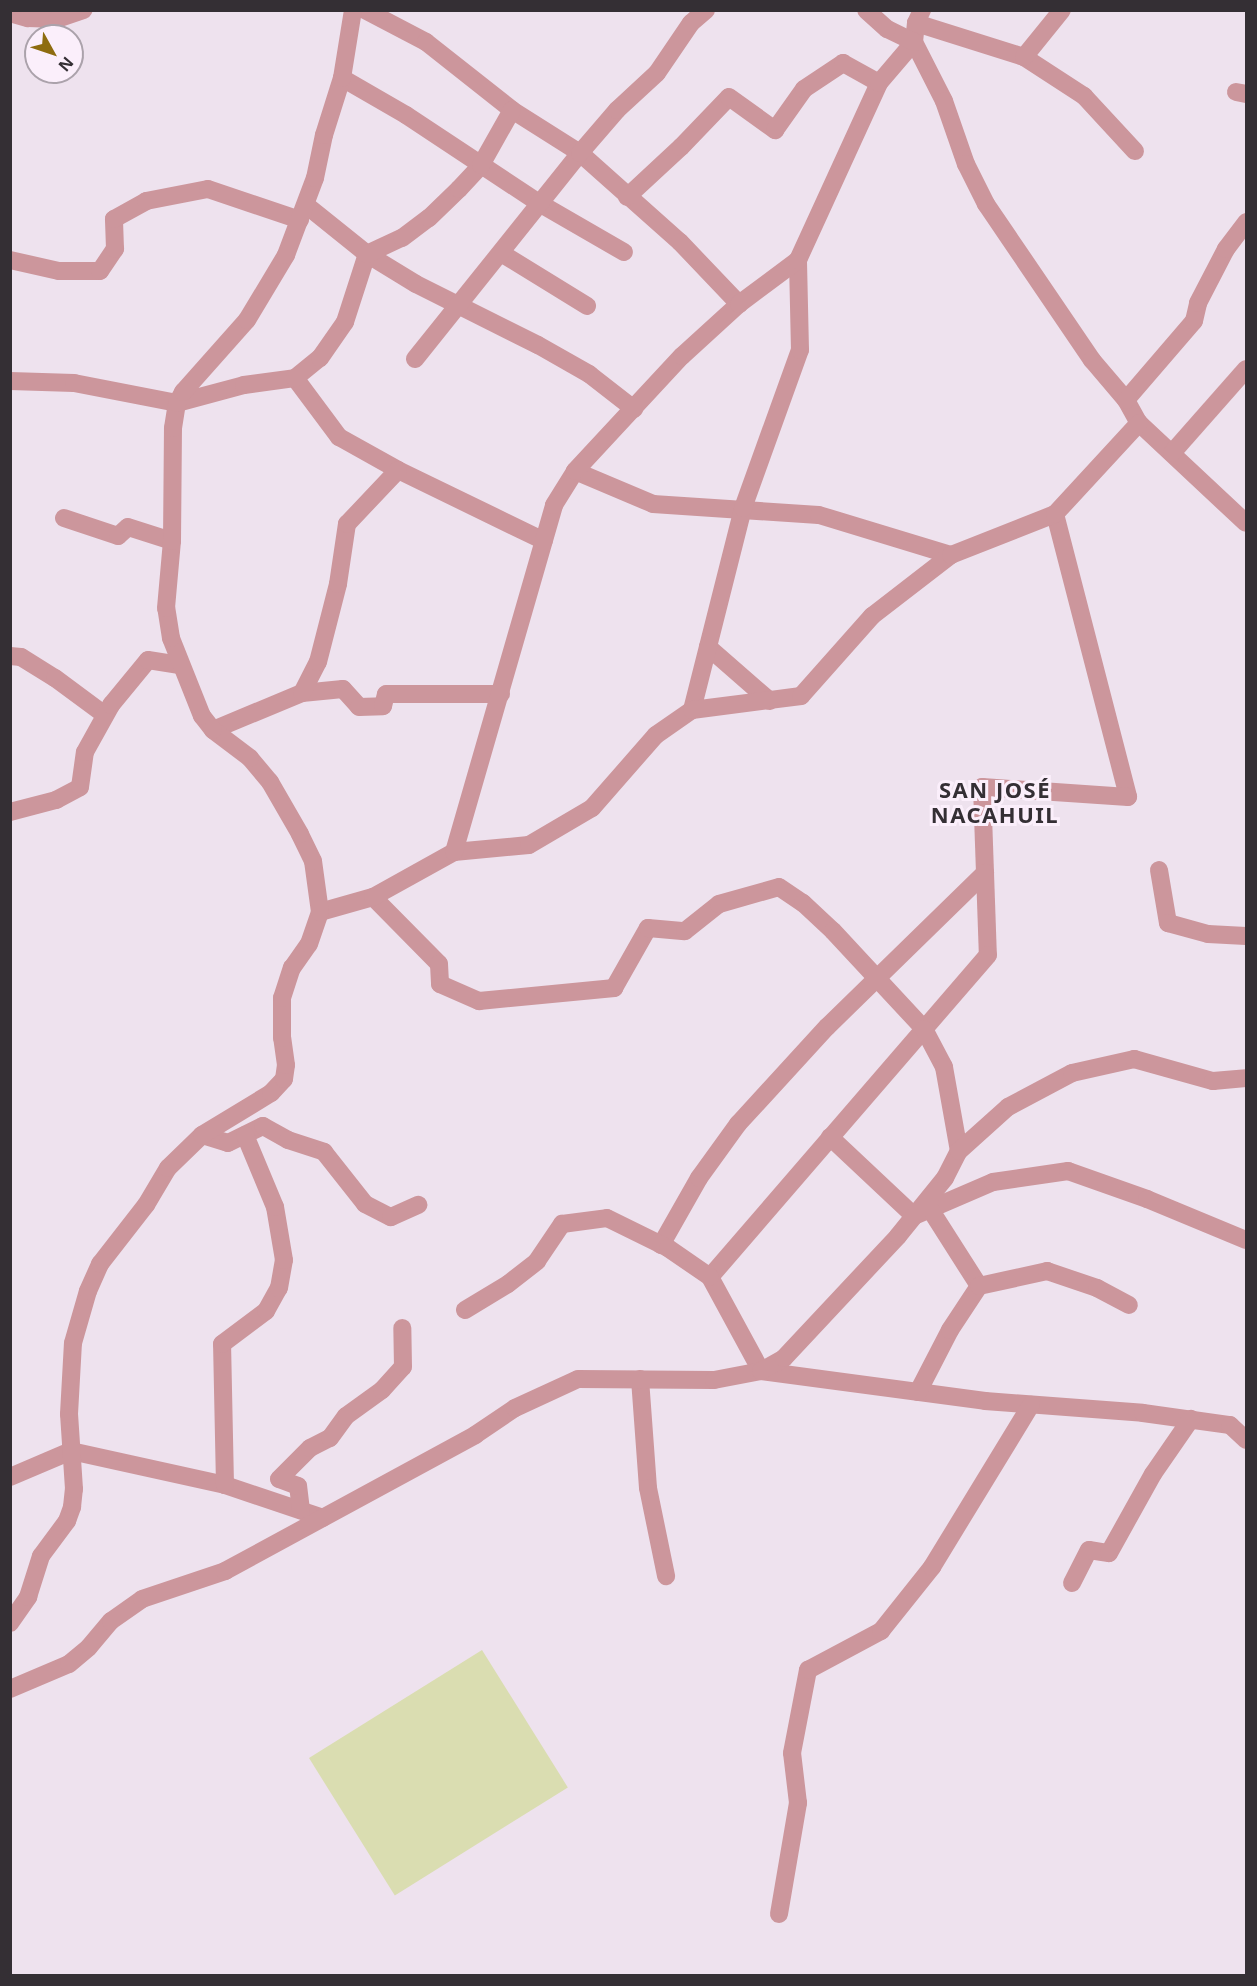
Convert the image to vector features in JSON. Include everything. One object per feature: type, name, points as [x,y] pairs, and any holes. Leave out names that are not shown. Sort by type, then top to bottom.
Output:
[{"type":"street","points":[[10,13],[28,18],[83,10]]},
{"type":"street","points":[[10,1623],[28,1597],[41,1556],[67,1521],[74,1489],[69,1414],[73,1343],[88,1291],[100,1264],[146,1205],[168,1168],[202,1136],[271,1093],[284,1079],[286,1065],[282,1038],[282,998],[292,968],[309,944],[320,912],[313,861],[294,823],[270,782],[250,758],[213,730],[202,716],[171,638],[166,608],[172,541],[173,428],[177,403],[183,392],[261,301],[286,255],[303,213],[342,78],[353,10]]},
{"type":"street","points":[[365,10],[426,42],[512,110],[580,153],[680,242],[738,304]]},
{"type":"street","points":[[415,359],[580,153],[617,110],[657,73],[691,23],[706,10]]},
{"type":"street","points":[[866,10],[887,29],[914,42],[944,101],[966,164],[986,204],[1092,360],[1126,400],[1139,423],[1246,523]]},
{"type":"street","points":[[1024,57],[1062,10]]},
{"type":"street","points":[[692,710],[742,508],[800,350],[798,260],[879,83],[914,42],[919,17],[1024,57],[1084,96],[1136,151]]},
{"type":"street","points":[[627,197],[681,147],[729,97],[775,130],[804,89],[843,63],[879,83]]},
{"type":"street","points":[[342,78],[406,115],[539,203],[624,252]]},
{"type":"street","points":[[10,381],[74,383],[177,403],[244,385],[295,378],[320,358],[345,322],[367,254],[402,238],[429,218],[481,165],[512,110]]},
{"type":"street","points":[[10,260],[59,271],[100,271],[115,249],[114,219],[146,201],[208,189],[303,213],[416,284],[579,368],[634,409]]},
{"type":"street","points":[[1126,400],[1194,321],[1198,303],[1226,249],[1246,222]]},
{"type":"street","points":[[501,254],[587,306]]},
{"type":"street","points":[[454,852],[554,505],[575,471],[682,356],[738,304],[798,260]]},
{"type":"street","points":[[1172,453],[1246,369]]},
{"type":"street","points":[[295,378],[339,437],[398,470],[544,541]]},
{"type":"street","points":[[320,912],[373,897],[454,852],[529,845],[591,808],[656,735],[692,710],[801,696],[872,616],[951,555],[1055,514],[1139,423]]},
{"type":"street","points":[[302,693],[318,662],[338,584],[348,524],[398,470]]},
{"type":"street","points":[[575,471],[653,504],[742,508],[819,515],[951,555]]},
{"type":"street","points":[[710,1277],[988,955],[982,787],[1128,797],[1055,514]]},
{"type":"street","points":[[64,518],[118,536],[128,527],[172,541]]},
{"type":"street","points":[[708,647],[770,701]]},
{"type":"street","points":[[10,656],[21,657],[55,678],[105,715]]},
{"type":"street","points":[[10,812],[56,800],[80,787],[85,752],[105,715],[148,660],[180,665]]},
{"type":"street","points":[[213,730],[302,693],[343,689],[359,707],[383,706],[386,694],[501,694]]},
{"type":"street","points":[[1159,870],[1168,923],[1208,934],[1246,936]]},
{"type":"street","points":[[661,1245],[699,1178],[738,1124],[876,977],[985,873]]},
{"type":"street","points":[[373,897],[439,964],[440,984],[479,1000],[614,988],[648,928],[685,931],[718,904],[779,887],[803,903],[924,1029],[944,1067],[959,1151]]},
{"type":"street","points":[[762,1371],[784,1358],[922,1212],[945,1178],[959,1151],[1008,1107],[1072,1073],[1134,1059],[1213,1081],[1246,1078]]},
{"type":"street","points":[[202,1136],[228,1143],[263,1126],[288,1140],[324,1152],[365,1204],[391,1217],[418,1205]]},
{"type":"street","points":[[225,1485],[222,1344],[266,1311],[279,1288],[284,1260],[274,1207],[245,1135]]},
{"type":"street","points":[[830,1137],[922,1212],[979,1286]]},
{"type":"street","points":[[922,1212],[993,1182],[1068,1171],[1147,1199],[1246,1240]]},
{"type":"street","points":[[465,1310],[508,1284],[537,1261],[562,1224],[607,1218],[661,1245],[710,1277],[762,1371]]},
{"type":"street","points":[[918,1392],[950,1330],[979,1286],[1047,1271],[1097,1288],[1130,1305]]},
{"type":"street","points":[[301,1510],[298,1486],[279,1479],[309,1448],[330,1438],[346,1416],[382,1390],[403,1367],[402,1328]]},
{"type":"street","points":[[10,1689],[69,1664],[89,1647],[111,1621],[142,1599],[225,1571],[475,1436],[515,1408],[578,1379],[714,1380],[762,1371],[1031,1405],[1191,1419],[1230,1425],[1246,1440]]},
{"type":"street","points":[[640,1379],[648,1488],[666,1576]]},
{"type":"street","points":[[779,1914],[798,1803],[792,1753],[808,1670],[881,1631],[932,1567],[1031,1405]]},
{"type":"street","points":[[1072,1583],[1089,1551],[1109,1553],[1154,1474],[1191,1419]]},
{"type":"street","points":[[10,1477],[71,1450],[225,1485],[323,1518]]},
{"type":"green space","points":[[482,1650],[568,1787],[395,1895],[309,1758]]},
{"type":"district","name":"SAN JOSÉ NACAHUIL","points":[[995,802]]}]
